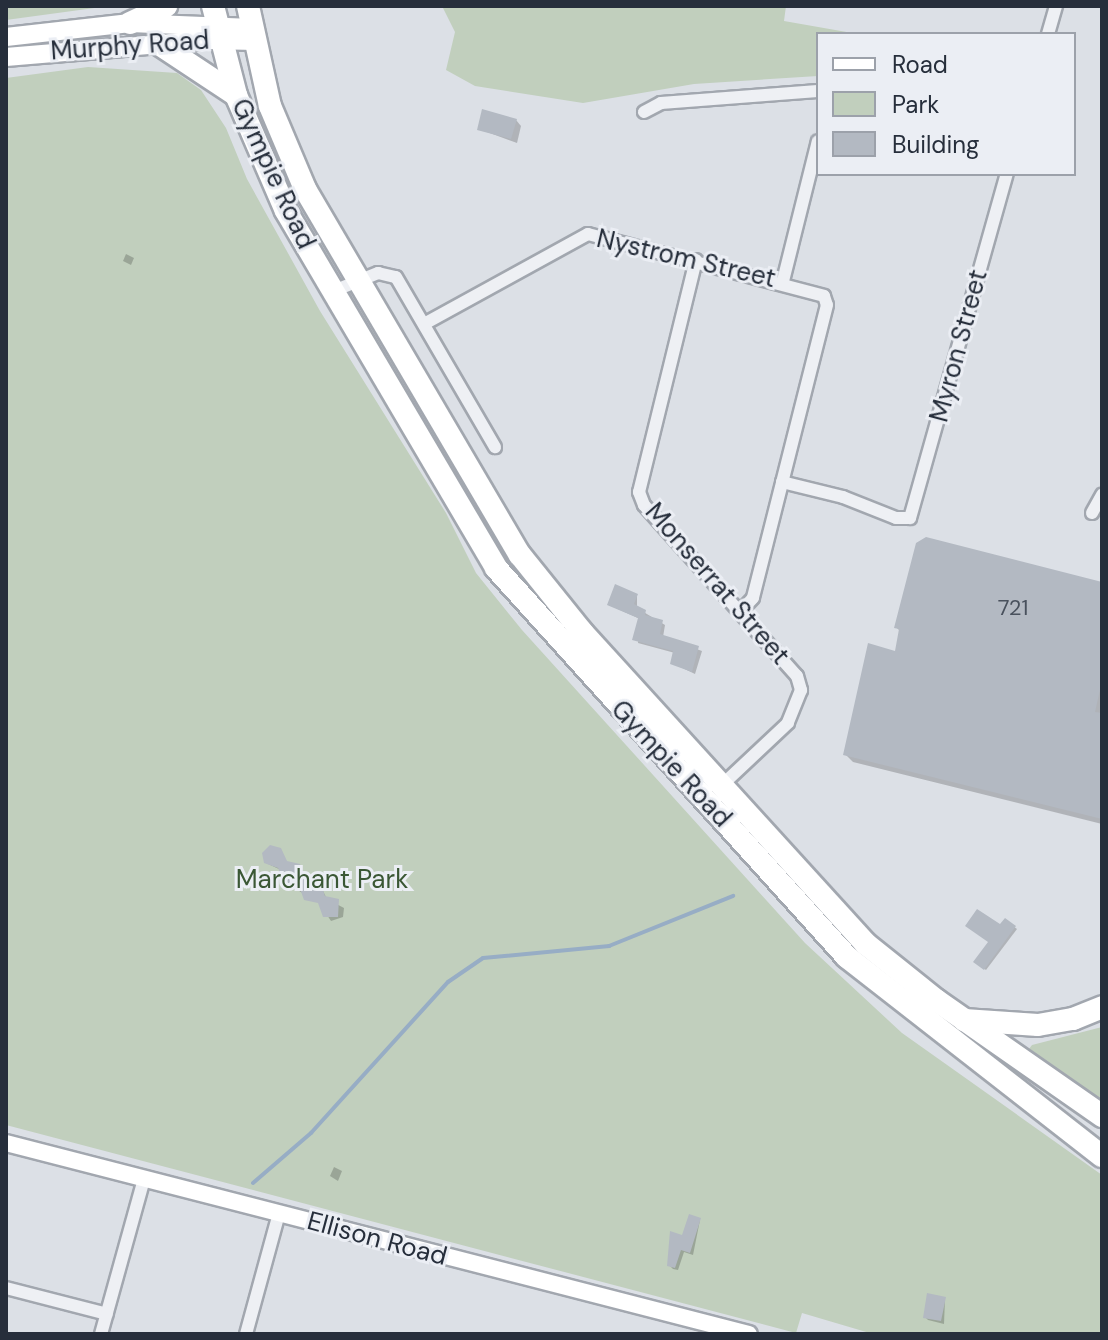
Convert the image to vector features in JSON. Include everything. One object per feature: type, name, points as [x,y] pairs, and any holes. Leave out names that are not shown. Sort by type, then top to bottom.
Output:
[{"type":"highway","points":[[130,23],[166,6]]},
{"type":"highway","name":"Gympie Road","points":[[217,24],[236,95],[268,174],[331,292],[490,558],[561,645],[847,957],[1102,1156]]},
{"type":"highway","name":"Gympie Road","points":[[252,25],[282,139],[356,280],[520,555],[582,632],[866,944],[964,1020],[1102,1116]]},
{"type":"highway","points":[[159,44],[236,95]]},
{"type":"highway","points":[[964,1020],[1038,1025],[1073,1019],[1102,1007]]},
{"type":"main road","name":"Murphy Road","points":[[6,37],[130,23],[156,28],[252,25]]},
{"type":"main road","name":"Murphy Road","points":[[6,57],[159,44],[217,24]]},
{"type":"main road","name":"Ellison Road","points":[[6,1143],[749,1334]]},
{"type":"street","points":[[1049,32],[1056,6]]},
{"type":"street","points":[[644,112],[661,103],[816,91]]},
{"type":"street","points":[[783,281],[816,149]]},
{"type":"street","name":"Myron Street","points":[[782,482],[843,497],[896,518],[910,518],[1006,176]]},
{"type":"street","name":"Nystrom Street","points":[[424,324],[588,234],[783,281],[824,296],[827,305],[782,482]]},
{"type":"street","name":"Monserrat Street","points":[[696,260],[639,492],[644,505],[797,676],[801,690],[788,723],[722,785]]},
{"type":"street","points":[[331,292],[381,272],[392,274],[495,447]]},
{"type":"street","points":[[740,612],[753,598],[782,482]]},
{"type":"street","points":[[1092,513],[1102,495]]},
{"type":"street","points":[[101,1334],[144,1179]]},
{"type":"street","points":[[246,1334],[279,1213]]},
{"type":"street","points":[[6,1288],[107,1314]]},
{"type":"green space","points":[[6,6],[109,6],[6,20]]},
{"type":"green space","points":[[442,6],[786,6],[784,21],[847,32],[816,32],[816,76],[694,84],[583,103],[475,86],[446,70],[455,32]]},
{"type":"green space","name":"Marchant Park","points":[[88,67],[177,73],[201,90],[226,128],[247,179],[320,311],[446,513],[476,573],[522,630],[805,943],[902,1033],[1102,1175],[1102,1334],[873,1334],[802,1313],[796,1333],[6,1125],[6,78]]},
{"type":"green space","points":[[1102,1027],[1102,1100],[1029,1049],[1032,1045]]},
{"type":"building","points":[[482,109],[517,119],[511,139],[477,130]]},
{"type":"building","points":[[926,537],[1102,582],[1102,681],[1095,712],[1102,713],[1102,819],[843,755],[868,643],[895,651],[899,629],[894,628],[916,543]]},
{"type":"building","points":[[615,584],[638,594],[634,604],[646,610],[645,615],[663,620],[660,634],[699,646],[692,672],[670,664],[673,651],[632,640],[638,618],[607,605]]},
{"type":"building","points":[[270,845],[281,848],[287,861],[300,864],[306,879],[320,881],[325,896],[339,899],[338,917],[323,917],[318,903],[304,900],[299,886],[285,884],[278,868],[264,863],[262,853]]},
{"type":"building","points":[[977,909],[1000,924],[1005,918],[1016,926],[984,970],[973,962],[988,942],[965,926]]},
{"type":"building","points":[[689,1214],[701,1218],[690,1253],[681,1250],[675,1268],[667,1266],[670,1231],[682,1235]]},
{"type":"building","points":[[927,1293],[946,1297],[941,1321],[923,1318]]},
{"type":"waterway","points":[[253,1183],[311,1133],[448,982],[483,958],[609,946],[733,896]]}]
